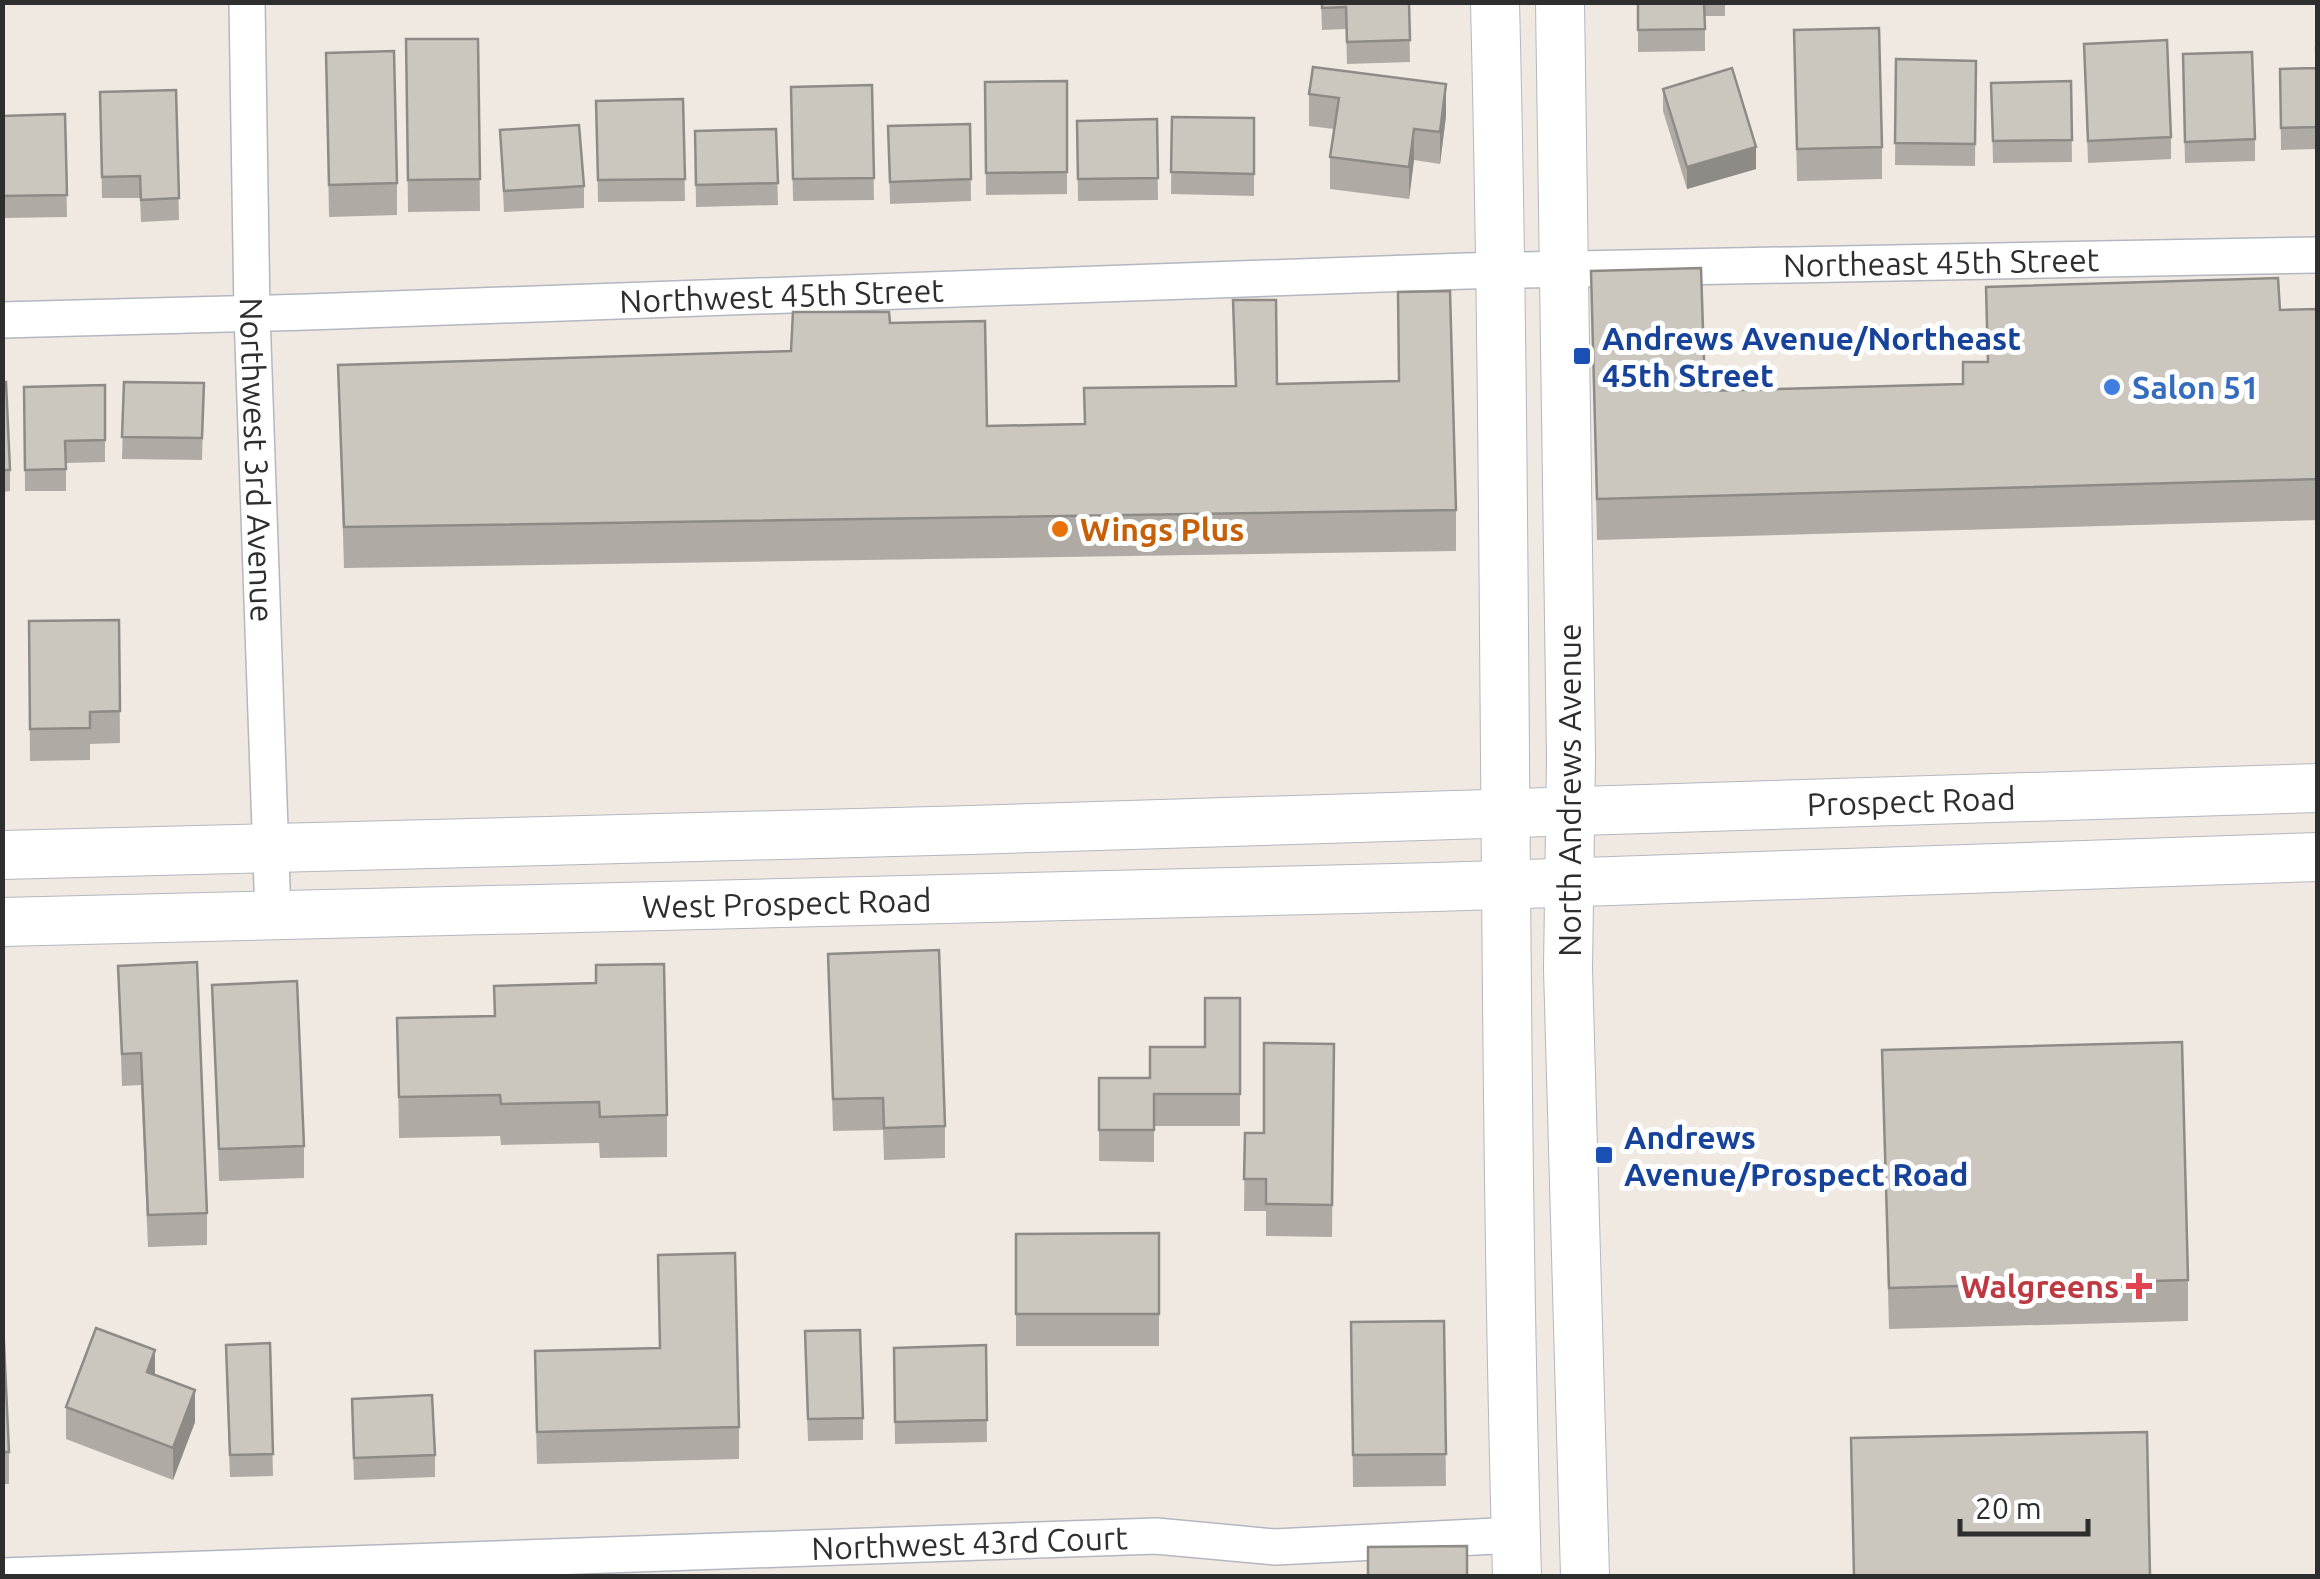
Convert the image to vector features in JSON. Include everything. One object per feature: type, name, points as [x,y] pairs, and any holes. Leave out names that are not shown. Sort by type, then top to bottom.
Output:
[{"type":"main road","name":"North Andrews Avenue","points":[[1495,2],[1502,271],[1506,885],[1517,1556]]},
{"type":"main road","name":"North Andrews Avenue","points":[[1560,2],[1570,812],[1568,969],[1585,1576]]},
{"type":"main road","name":"Prospect Road","points":[[1506,814],[2318,788]]},
{"type":"main road","name":"West Prospect Road","points":[[2,854],[1506,814]]},
{"type":"main road","name":"Prospect Road","points":[[1569,882],[2318,857]]},
{"type":"main road","name":"West Prospect Road","points":[[2,922],[1569,882]]},
{"type":"street","name":"Northwest 3rd Avenue","points":[[248,2],[252,314],[272,915]]},
{"type":"street","name":"Northeast 45th Street","points":[[1562,269],[2318,255]]},
{"type":"street","name":"Northwest 45th Street","points":[[2,320],[1562,269]]},
{"type":"street","name":"Northwest 43rd Court","points":[[2,1576],[1156,1536],[1275,1547],[1517,1556]]},
{"type":"building","points":[[1322,2],[1409,2],[1410,40],[1347,42],[1346,7],[1322,8]]},
{"type":"building","points":[[1638,2],[1704,2],[1705,29],[1638,30]]},
{"type":"building","points":[[1879,28],[1882,147],[1797,149],[1794,30]]},
{"type":"building","points":[[406,39],[478,39],[480,179],[408,180]]},
{"type":"building","points":[[2167,40],[2171,137],[2088,141],[2084,44]]},
{"type":"building","points":[[2318,48],[2318,127],[2281,128],[2280,69],[2317,68]]},
{"type":"building","points":[[394,51],[397,183],[329,185],[326,53]]},
{"type":"building","points":[[2252,52],[2255,139],[2185,142],[2183,54]]},
{"type":"building","points":[[1896,59],[1976,61],[1975,144],[1895,143]]},
{"type":"building","points":[[1313,67],[1446,84],[1440,132],[1414,129],[1409,167],[1330,157],[1339,98],[1309,94]]},
{"type":"building","points":[[1732,68],[1756,147],[1687,167],[1663,89]]},
{"type":"building","points":[[1067,81],[1067,172],[986,173],[985,82]]},
{"type":"building","points":[[2071,81],[2072,140],[1993,141],[1991,83]]},
{"type":"building","points":[[872,85],[874,178],[793,179],[791,87]]},
{"type":"building","points":[[176,90],[179,198],[141,200],[140,176],[102,177],[100,92]]},
{"type":"building","points":[[683,99],[685,179],[598,180],[596,101]]},
{"type":"building","points":[[65,114],[67,195],[2,196],[2,116]]},
{"type":"building","points":[[1172,117],[1254,118],[1254,174],[1171,172]]},
{"type":"building","points":[[1157,119],[1158,178],[1078,179],[1077,121]]},
{"type":"building","points":[[970,124],[971,179],[890,182],[888,126]]},
{"type":"building","points":[[579,125],[584,186],[504,191],[500,130]]},
{"type":"building","points":[[776,129],[778,183],[696,185],[695,131]]},
{"type":"building","points":[[1701,268],[1705,391],[1963,384],[1963,362],[1988,362],[1986,287],[2278,278],[2280,310],[2318,309],[2318,479],[1597,499],[1591,271]]},
{"type":"building","points":[[1450,291],[1456,510],[344,527],[338,365],[791,351],[793,312],[889,312],[890,323],[985,321],[987,426],[1085,424],[1084,388],[1236,386],[1233,300],[1276,300],[1277,384],[1399,381],[1398,292]]},
{"type":"building","points":[[6,382],[10,470],[2,470],[2,383]]},
{"type":"building","points":[[124,382],[204,383],[202,438],[122,437]]},
{"type":"building","points":[[105,385],[105,440],[65,441],[66,469],[25,470],[24,387]]},
{"type":"building","points":[[119,620],[120,711],[90,712],[90,728],[30,729],[29,621]]},
{"type":"building","points":[[939,950],[945,1126],[884,1128],[883,1098],[833,1099],[828,954]]},
{"type":"building","points":[[197,962],[207,1213],[148,1215],[141,1053],[122,1054],[118,966]]},
{"type":"building","points":[[664,964],[667,1115],[600,1117],[599,1102],[501,1104],[500,1095],[399,1097],[397,1018],[495,1016],[494,986],[596,983],[596,965]]},
{"type":"building","points":[[297,981],[304,1146],[219,1149],[212,985]]},
{"type":"building","points":[[1205,998],[1240,998],[1240,1094],[1154,1094],[1154,1130],[1099,1130],[1099,1078],[1150,1078],[1150,1047],[1205,1047]]},
{"type":"building","name":"Walgreens","points":[[2182,1042],[2188,1280],[1889,1288],[1882,1050]]},
{"type":"building","points":[[1264,1043],[1334,1044],[1332,1205],[1266,1204],[1266,1179],[1244,1179],[1245,1133],[1264,1133]]},
{"type":"building","points":[[1159,1233],[1159,1314],[1016,1314],[1016,1234]]},
{"type":"building","points":[[735,1253],[739,1427],[537,1432],[535,1351],[660,1348],[658,1255]]},
{"type":"building","points":[[2,1300],[9,1452],[2,1452]]},
{"type":"building","points":[[1444,1321],[1446,1454],[1353,1455],[1351,1322]]},
{"type":"building","points":[[96,1328],[155,1350],[147,1372],[195,1390],[173,1448],[66,1407]]},
{"type":"building","points":[[860,1330],[863,1418],[808,1419],[805,1331]]},
{"type":"building","points":[[270,1343],[273,1454],[230,1455],[226,1345]]},
{"type":"building","points":[[986,1345],[987,1420],[895,1422],[894,1348]]},
{"type":"building","points":[[432,1395],[435,1455],[354,1458],[352,1399]]},
{"type":"building","points":[[2147,1432],[2150,1576],[1854,1576],[1851,1438]]},
{"type":"building","points":[[1467,1546],[1467,1576],[1368,1576],[1368,1547]]},
{"type":"place","name":"Andrews Avenue/Northeast 45th Street","points":[[1582,356]]},
{"type":"place","name":"Salon 51","points":[[2112,387]]},
{"type":"place","name":"Wings Plus","points":[[1060,529]]},
{"type":"place","name":"Andrews Avenue/Prospect Road","points":[[1604,1155]]},
{"type":"place","name":"Walgreens","points":[[2139,1286]]}]
